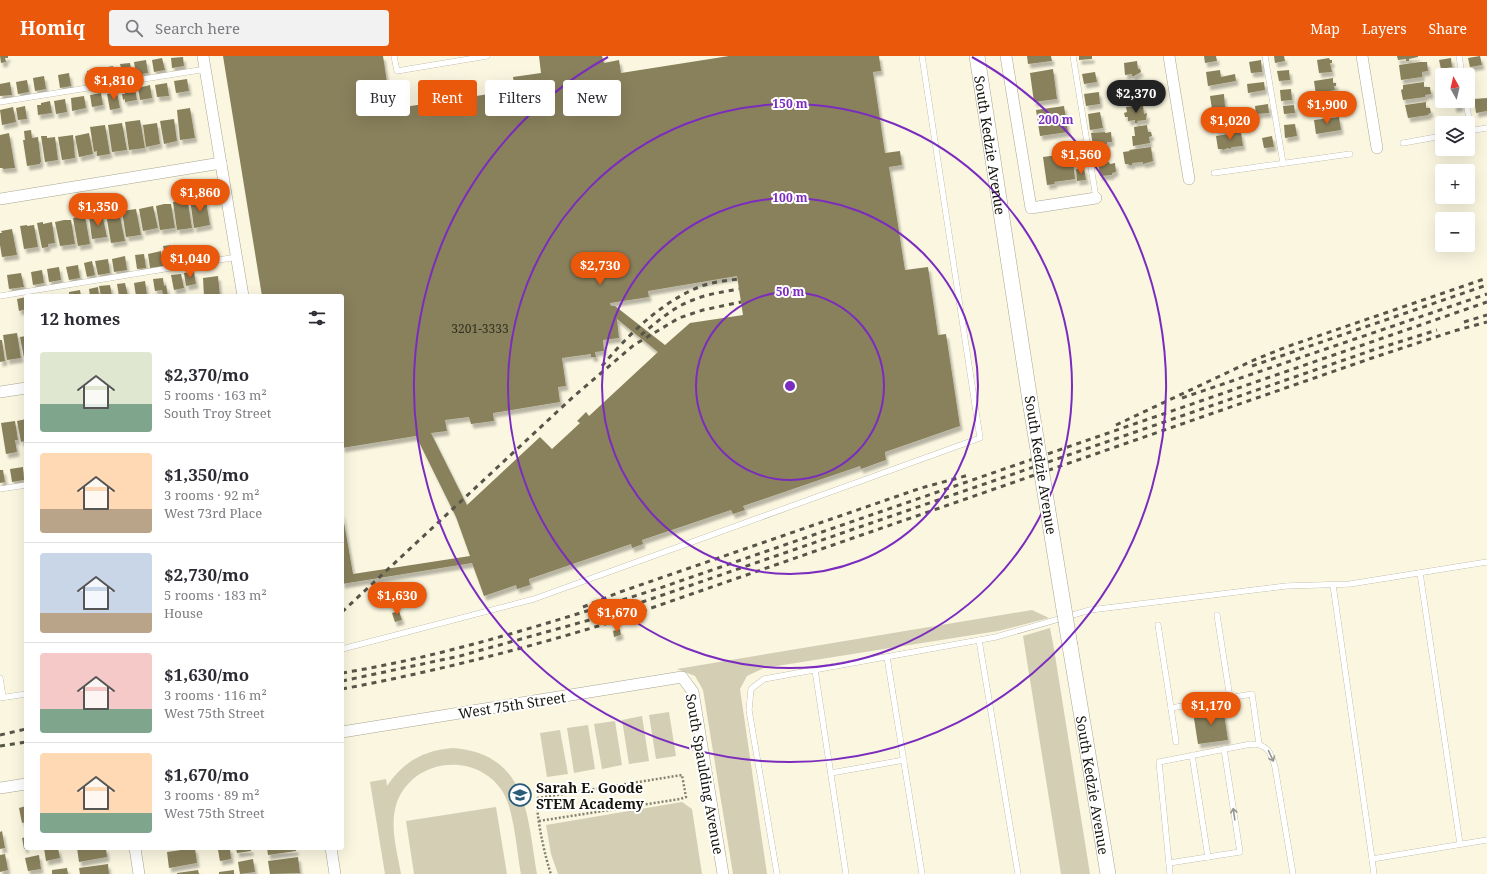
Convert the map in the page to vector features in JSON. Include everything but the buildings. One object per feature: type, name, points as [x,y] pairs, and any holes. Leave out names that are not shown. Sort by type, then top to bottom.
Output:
[{"type":"main road","name":"South Kedzie Avenue","points":[[977,56],[1031,407],[1108,874]]},
{"type":"street","points":[[204,56],[243,294]]},
{"type":"street","name":"South Kedzie Avenue","points":[[1006,56],[1031,208],[1096,198]]},
{"type":"street","points":[[1169,56],[1189,179]]},
{"type":"street","points":[[1362,56],[1377,148]]},
{"type":"street","points":[[0,199],[221,163]]},
{"type":"street","points":[[0,392],[24,388]]},
{"type":"street","name":"West 75th Street","points":[[344,732],[682,677]]},
{"type":"street","name":"South Spaulding Avenue","points":[[682,677],[693,692],[723,874]]},
{"type":"street","points":[[0,788],[24,784]]},
{"type":"street","points":[[135,850],[139,874]]},
{"type":"street","points":[[331,850],[335,874]]},
{"type":"lane","points":[[394,56],[397,71],[487,56]]},
{"type":"lane","points":[[344,648],[534,599],[980,438],[922,56]]},
{"type":"lane","points":[[1073,56],[1096,198]]},
{"type":"lane","points":[[1266,56],[1283,163]]},
{"type":"lane","points":[[1459,56],[1461,68]]},
{"type":"lane","points":[[0,102],[206,69]]},
{"type":"lane","points":[[1475,130],[1487,128]]},
{"type":"lane","points":[[1403,143],[1435,137]]},
{"type":"lane","points":[[1214,173],[1350,154]]},
{"type":"lane","points":[[0,296],[237,257]]},
{"type":"lane","points":[[0,489],[24,485]]},
{"type":"lane","points":[[777,874],[749,710],[751,689],[764,679],[996,637],[1090,610],[1286,586],[1350,584],[1487,562]]},
{"type":"lane","points":[[1420,573],[1460,844]]},
{"type":"lane","points":[[1333,585],[1374,874]]},
{"type":"lane","points":[[1217,615],[1230,698]]},
{"type":"lane","points":[[1158,625],[1176,742]]},
{"type":"lane","points":[[979,640],[1018,874]]},
{"type":"lane","points":[[887,657],[922,874]]},
{"type":"lane","points":[[815,670],[846,874]]},
{"type":"lane","points":[[0,678],[2,697],[24,694]]},
{"type":"lane","points":[[1171,708],[1252,694],[1259,744]]},
{"type":"lane","points":[[1170,874],[1159,762],[1251,744],[1259,744],[1266,748],[1271,754],[1275,767],[1293,874]]},
{"type":"lane","points":[[1169,863],[1240,852],[1224,749]]},
{"type":"lane","points":[[1192,756],[1208,857]]},
{"type":"lane","points":[[831,772],[904,760]]},
{"type":"lane","points":[[1372,859],[1487,840]]},
{"type":"path","points":[[539,821],[680,799],[686,797],[682,776],[538,798],[536,801],[539,821],[550,874]]},
{"type":"shaded area","points":[[1032,610],[1049,618],[998,631],[764,668],[747,676],[740,689],[767,874],[733,874],[703,690],[695,676],[677,669]]},
{"type":"shaded area","points":[[1050,628],[1090,874],[1061,874],[1023,636]]},
{"type":"shaded area","points":[[669,712],[676,756],[656,759],[649,715]]},
{"type":"shaded area","points":[[642,716],[649,761],[629,764],[622,720]]},
{"type":"shaded area","points":[[615,721],[622,765],[602,769],[594,724]]},
{"type":"shaded area","points":[[588,725],[595,769],[574,773],[567,728]]},
{"type":"shaded area","points":[[560,730],[568,774],[547,777],[540,733]]},
{"type":"shaded area","points":[[453,748],[478,753],[496,762],[510,775],[526,810],[537,874],[521,874],[515,832],[510,811],[504,794],[493,780],[480,771],[464,766],[448,765],[432,768],[418,775],[406,787],[397,802],[394,820],[394,838],[401,874],[385,874],[370,782],[386,779],[387,786],[400,770],[415,759],[433,751]]},
{"type":"shaded area","points":[[682,802],[692,809],[702,874],[558,874],[551,854],[546,825]]},
{"type":"shaded area","points":[[496,807],[507,874],[414,874],[406,821]]},
{"type":"railway","points":[[1116,425],[1254,360],[1286,347],[1487,278]]},
{"type":"railway","points":[[602,366],[634,332],[671,302],[704,285],[738,279]]},
{"type":"railway","points":[[1252,366],[1487,285]]},
{"type":"railway","points":[[641,335],[666,315],[686,303],[709,295],[739,289]]},
{"type":"railway","points":[[1182,398],[1487,294]]},
{"type":"railway","points":[[344,610],[573,397],[634,345],[679,318],[703,310],[741,302]]},
{"type":"railway","points":[[344,673],[383,666],[463,647],[542,625],[660,588],[1487,302]]},
{"type":"railway","points":[[1464,322],[1487,315]]},
{"type":"railway","points":[[344,689],[476,660],[608,623],[1372,358],[1454,331],[1487,322]]},
{"type":"railway","points":[[344,681],[460,656],[593,619],[1370,351],[1437,330]]},
{"type":"railway","points":[[583,607],[620,592],[921,488],[969,475]]},
{"type":"railway","points":[[0,735],[24,729]]},
{"type":"railway","points":[[0,746],[24,742]]},
{"type":"place","name":"Sarah E. Goode STEM Academy","points":[[520,795]]}]
